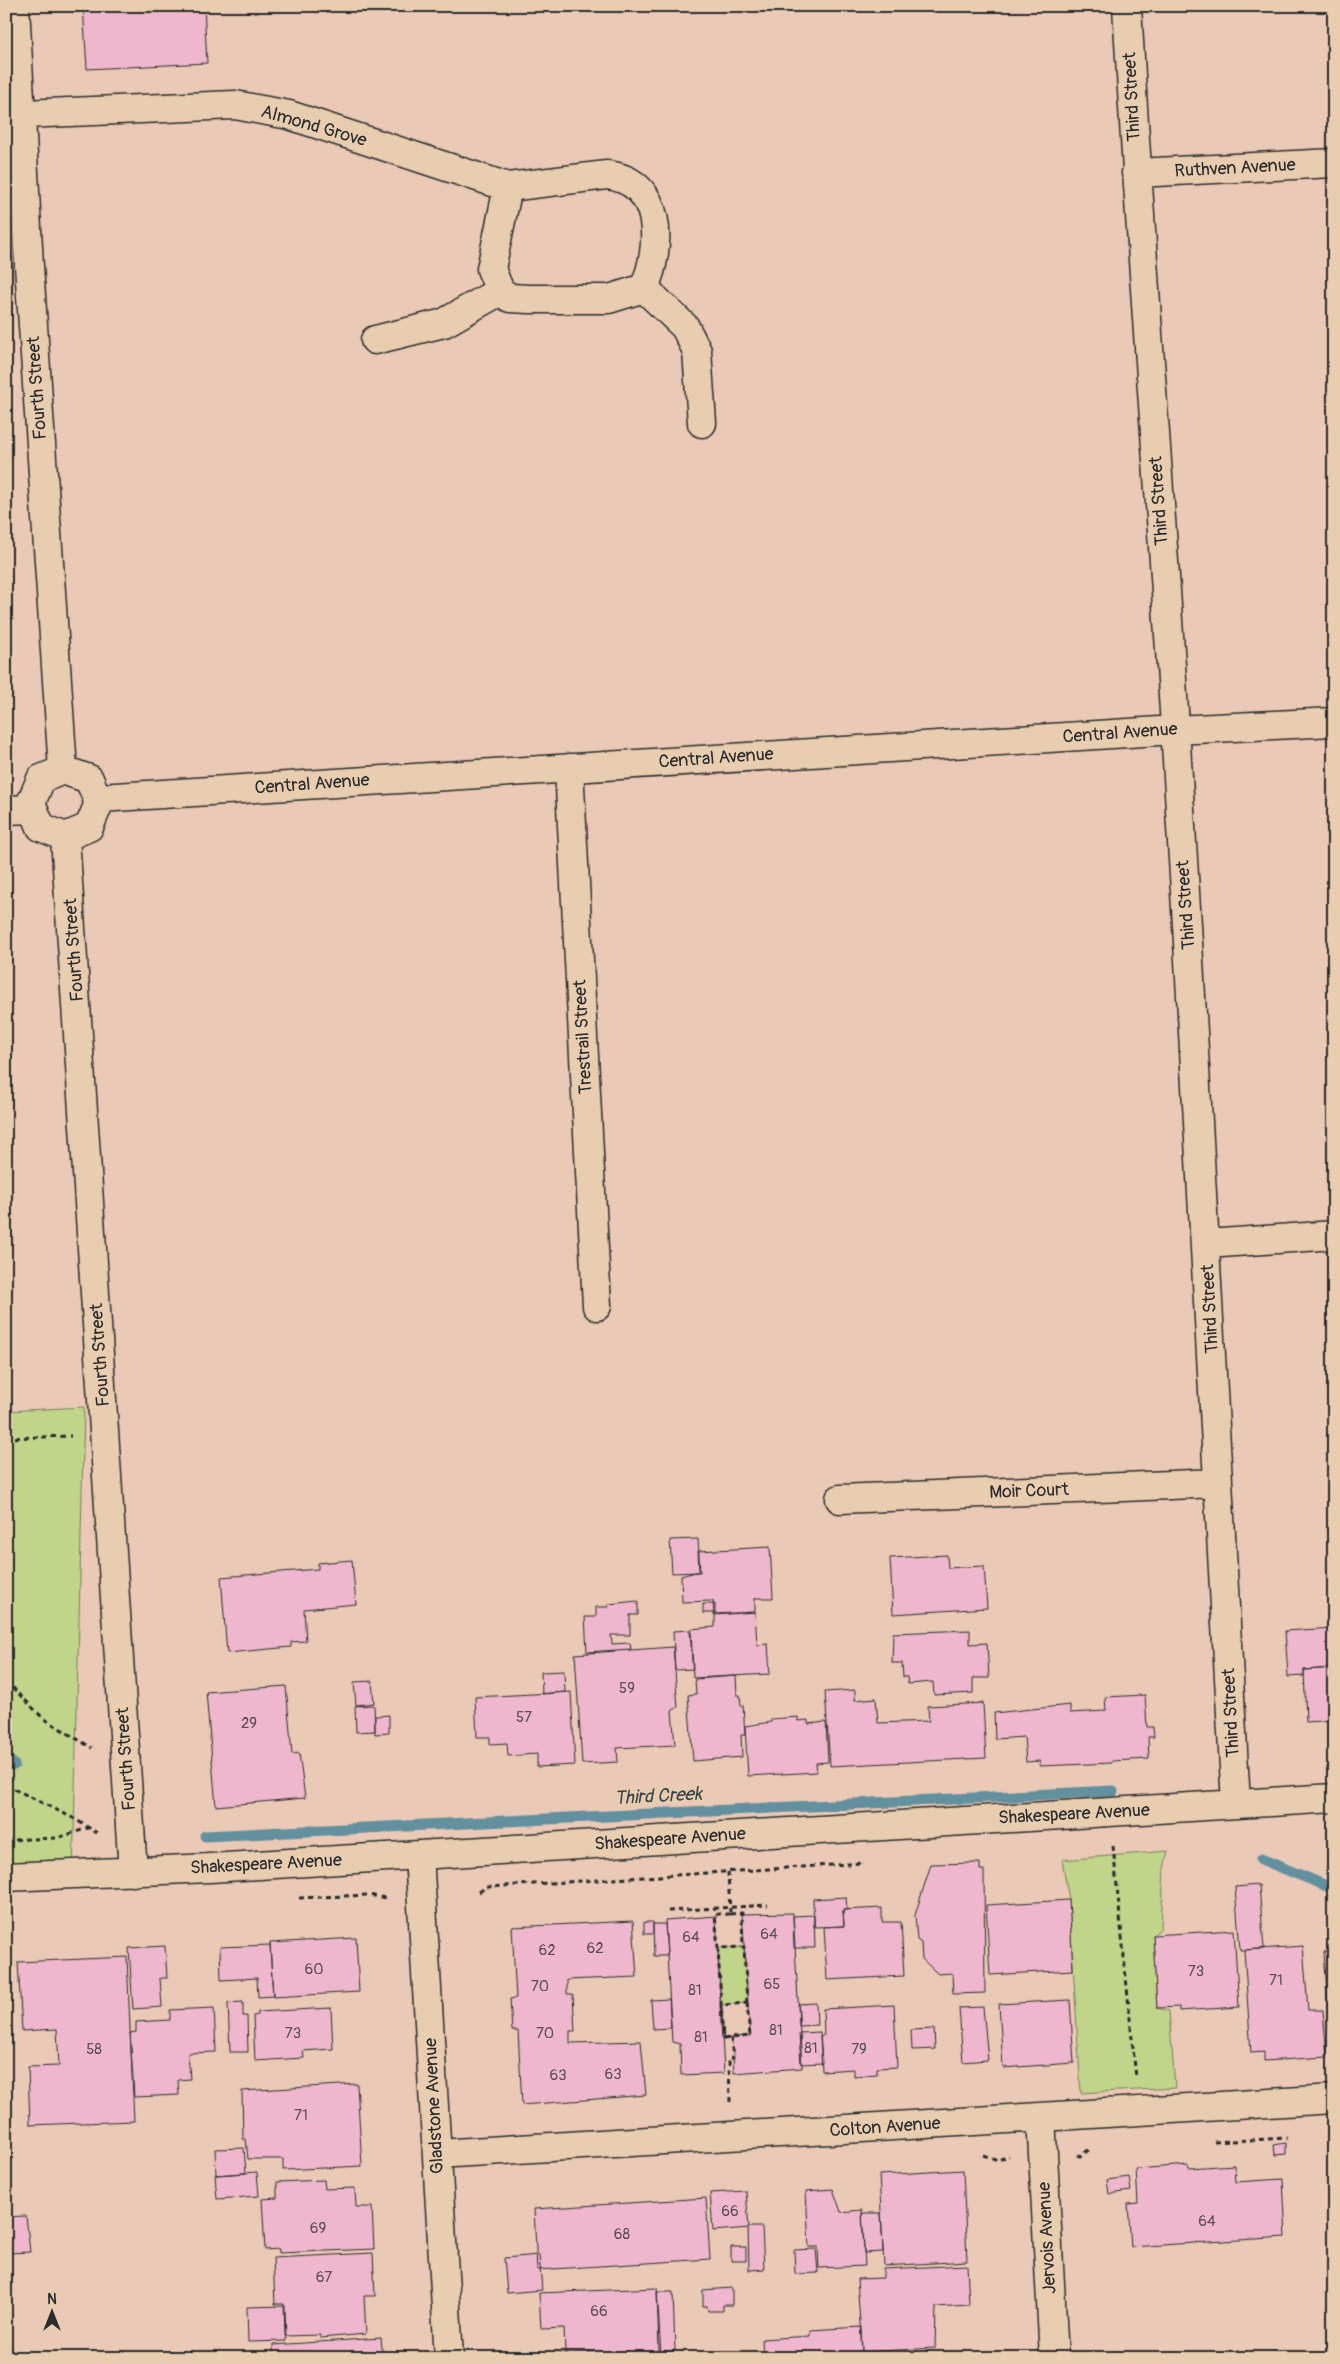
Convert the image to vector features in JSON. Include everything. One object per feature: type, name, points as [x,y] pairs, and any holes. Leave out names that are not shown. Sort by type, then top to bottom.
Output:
[{"type":"street","name":"Fourth Street","points":[[15,6],[23,114],[18,267],[63,770]]},
{"type":"street","name":"Third Street","points":[[1127,6],[1136,173],[1175,730],[1207,1244],[1236,1804]]},
{"type":"street","name":"Almond Grove","points":[[23,114],[235,105],[289,115],[508,188],[607,175],[620,176],[634,183],[646,196],[653,216],[655,258],[644,288]]},
{"type":"street","name":"Ruthven Avenue","points":[[1136,173],[1334,164]]},
{"type":"street","points":[[508,188],[491,269],[494,282],[500,291],[510,298],[529,300],[609,299],[644,288],[685,326],[697,350],[702,422]]},
{"type":"street","points":[[375,340],[444,323],[500,291]]},
{"type":"street","name":"Central Avenue","points":[[99,798],[1175,730],[1334,722]]},
{"type":"street","name":"Trestrail Street","points":[[569,768],[597,1306]]},
{"type":"street","points":[[63,770],[89,779],[99,798],[99,803],[89,827],[65,837],[41,827],[19,810],[31,803],[41,779],[63,770]]},
{"type":"street","name":"Fourth Street","points":[[65,837],[133,1863]]},
{"type":"street","points":[[1207,1244],[1334,1235]]},
{"type":"street","name":"Moir Court","points":[[840,1498],[1218,1482]]},
{"type":"street","name":"Shakespeare Avenue","points":[[6,1877],[133,1863],[419,1855],[1334,1798]]},
{"type":"street","name":"Gladstone Avenue","points":[[419,1855],[449,2358]]},
{"type":"street","name":"Colton Avenue","points":[[437,2154],[1334,2099]]},
{"type":"street","name":"Jervois Avenue","points":[[1041,2118],[1054,2358]]},
{"type":"path","points":[[6,1438],[105,1434]]},
{"type":"path","points":[[6,1681],[43,1718],[126,1769]]},
{"type":"path","points":[[6,1785],[88,1828],[133,1863]]},
{"type":"path","points":[[1109,1812],[1139,2111]]},
{"type":"path","points":[[6,1840],[57,1838],[88,1828]]},
{"type":"path","points":[[479,1892],[487,1887],[786,1868]]},
{"type":"path","points":[[728,1872],[730,1914]]},
{"type":"path","points":[[668,1911],[768,1905]]},
{"type":"path","points":[[742,1913],[750,2036],[723,2039],[716,1914],[730,1914],[742,1913]]},
{"type":"path","points":[[718,1948],[744,1947]]},
{"type":"path","points":[[720,2006],[747,2004]]},
{"type":"path","points":[[730,2108],[729,2058],[733,2058],[731,2039]]},
{"type":"green space","points":[[84,1407],[73,1874],[6,1877],[6,1411]]},
{"type":"green space","points":[[1168,1851],[1164,1868],[1161,1928],[1153,1935],[1157,2008],[1169,2011],[1175,2088],[1081,2093],[1069,1900],[1062,1860]]},
{"type":"green space","points":[[744,1947],[747,2003],[721,2005],[718,1948]]},
{"type":"building","points":[[83,6],[204,6],[207,63],[87,69]]},
{"type":"building","points":[[698,1539],[700,1572],[672,1573],[670,1540]]},
{"type":"building","points":[[770,1547],[773,1598],[755,1598],[755,1612],[714,1615],[713,1601],[682,1602],[681,1576],[699,1571],[698,1551]]},
{"type":"building","points":[[947,1555],[948,1568],[984,1566],[987,1608],[893,1614],[890,1558]]},
{"type":"building","points":[[352,1560],[356,1604],[304,1609],[306,1641],[291,1642],[291,1647],[227,1653],[221,1577],[318,1569],[318,1563]]},
{"type":"building","points":[[638,1601],[638,1615],[630,1615],[630,1635],[611,1635],[612,1644],[630,1643],[631,1649],[587,1652],[585,1617],[596,1617],[596,1607],[608,1607],[608,1604]]},
{"type":"building","points":[[703,1604],[715,1604],[715,1613],[703,1613]]},
{"type":"building","points":[[755,1612],[757,1645],[768,1644],[770,1674],[693,1678],[690,1629],[715,1627],[715,1614]]},
{"type":"building","points":[[1334,1628],[1334,1668],[1304,1670],[1304,1676],[1288,1677],[1285,1631]]},
{"type":"building","points":[[691,1630],[693,1669],[675,1670],[673,1631]]},
{"type":"building","points":[[970,1630],[970,1644],[987,1643],[989,1678],[973,1678],[973,1693],[934,1695],[933,1682],[908,1684],[907,1677],[903,1677],[902,1663],[892,1663],[893,1633]]},
{"type":"building","points":[[673,1647],[678,1707],[672,1711],[675,1745],[617,1748],[618,1762],[582,1764],[575,1654]]},
{"type":"building","points":[[1334,1668],[1334,1720],[1306,1722],[1304,1670]]},
{"type":"building","points":[[564,1671],[565,1692],[542,1694],[541,1672]]},
{"type":"building","points":[[736,1676],[737,1695],[740,1695],[741,1706],[743,1705],[745,1735],[741,1735],[742,1757],[693,1761],[688,1695],[696,1694],[695,1679]]},
{"type":"building","points":[[372,1681],[374,1703],[356,1705],[354,1682]]},
{"type":"building","points":[[286,1686],[292,1754],[299,1753],[305,1798],[216,1806],[206,1692]]},
{"type":"building","points":[[855,1690],[855,1700],[876,1698],[878,1723],[929,1721],[928,1706],[983,1703],[986,1758],[830,1766],[825,1692]]},
{"type":"building","points":[[571,1692],[575,1765],[537,1767],[537,1754],[508,1756],[507,1743],[490,1744],[490,1737],[477,1737],[475,1697]]},
{"type":"building","points":[[1145,1695],[1147,1727],[1153,1727],[1154,1737],[1148,1737],[1149,1759],[1112,1761],[1112,1763],[1040,1766],[1040,1761],[1026,1762],[1024,1737],[995,1739],[994,1713],[1070,1705],[1070,1713],[1106,1711],[1105,1697]]},
{"type":"building","points":[[374,1705],[375,1731],[356,1732],[355,1706]]},
{"type":"building","points":[[389,1715],[389,1733],[375,1734],[375,1716]]},
{"type":"building","points":[[798,1717],[798,1721],[808,1720],[808,1724],[826,1722],[828,1762],[816,1763],[817,1772],[748,1776],[745,1726],[771,1722],[771,1719]]},
{"type":"building","points":[[980,1863],[980,1870],[984,1870],[985,1993],[953,1994],[952,1973],[938,1974],[922,1959],[921,1943],[917,1940],[915,1915],[931,1864]]},
{"type":"building","points":[[1259,1885],[1264,1949],[1240,1950],[1235,1887]]},
{"type":"building","points":[[846,1897],[847,1910],[843,1910],[844,1926],[814,1927],[813,1899]]},
{"type":"building","points":[[1069,1900],[1073,1970],[990,1975],[986,1905]]},
{"type":"building","points":[[882,1908],[882,1922],[901,1922],[904,1976],[827,1980],[824,1927],[844,1926],[843,1910]]},
{"type":"building","points":[[793,1913],[802,2068],[734,2073],[732,2037],[750,2036],[742,1914]]},
{"type":"building","points":[[814,1915],[815,1948],[794,1948],[793,1916]]},
{"type":"building","points":[[716,1916],[724,2073],[681,2075],[680,2044],[672,2042],[665,1920]]},
{"type":"building","points":[[633,1921],[637,1977],[567,1980],[567,1994],[573,1994],[575,2031],[570,2031],[570,2043],[641,2041],[646,2095],[522,2105],[518,2031],[512,2031],[510,1999],[516,1998],[512,1927]]},
{"type":"building","points":[[644,1922],[653,1922],[653,1934],[644,1934]]},
{"type":"building","points":[[653,1924],[665,1924],[667,1956],[654,1956]]},
{"type":"building","points":[[1234,1930],[1239,2007],[1179,2011],[1179,2007],[1157,2008],[1153,1935]]},
{"type":"building","points":[[356,1938],[359,1992],[273,1997],[270,1943]]},
{"type":"building","points":[[270,1945],[273,1996],[258,1997],[257,1978],[221,1980],[220,1947]]},
{"type":"building","points":[[165,1946],[167,1978],[160,1978],[162,2007],[133,2009],[129,1948]]},
{"type":"building","points":[[1303,1946],[1308,2010],[1323,2010],[1327,2057],[1264,2061],[1264,2052],[1251,2053],[1244,1950]]},
{"type":"building","points":[[1334,1951],[1334,2044],[1331,2044],[1324,1952]]},
{"type":"building","points":[[127,1957],[134,2121],[30,2125],[28,2067],[59,2066],[57,2029],[22,2031],[18,1962]]},
{"type":"building","points":[[669,1999],[671,2028],[653,2029],[651,2000]]},
{"type":"building","points":[[1070,2000],[1074,2063],[1003,2068],[999,2004]]},
{"type":"building","points":[[243,2002],[243,2016],[247,2016],[248,2052],[230,2052],[228,2003]]},
{"type":"building","points":[[816,2003],[817,2025],[799,2026],[798,2004]]},
{"type":"building","points":[[894,2005],[897,2067],[877,2068],[877,2074],[854,2076],[854,2069],[822,2071],[820,2036],[824,2035],[823,2009]]},
{"type":"building","points":[[983,2007],[988,2060],[963,2062],[959,2008]]},
{"type":"building","points":[[214,2008],[216,2052],[188,2053],[190,2079],[178,2080],[179,2095],[134,2097],[130,2033],[136,2032],[136,2022],[170,2020],[170,2010]]},
{"type":"building","points":[[331,2008],[333,2049],[303,2051],[304,2058],[255,2061],[253,2016],[258,2015],[258,2012]]},
{"type":"building","points":[[934,2029],[935,2049],[912,2050],[911,2030]]},
{"type":"building","points":[[820,2032],[822,2063],[801,2064],[799,2033]]},
{"type":"building","points":[[357,2084],[362,2166],[283,2170],[283,2159],[248,2159],[246,2139],[243,2139],[242,2091]]},
{"type":"building","points":[[1286,2143],[1286,2154],[1275,2155],[1274,2145]]},
{"type":"building","points":[[244,2148],[246,2173],[216,2175],[215,2149]]},
{"type":"building","points":[[1188,2165],[1189,2168],[1234,2165],[1235,2182],[1283,2179],[1286,2237],[1131,2247],[1128,2204],[1138,2203],[1136,2169]]},
{"type":"building","points":[[963,2170],[967,2261],[884,2266],[879,2175]]},
{"type":"building","points":[[257,2172],[259,2196],[217,2199],[215,2175]]},
{"type":"building","points":[[1129,2177],[1131,2191],[1109,2194],[1107,2180]]},
{"type":"building","points":[[324,2180],[325,2189],[355,2188],[356,2207],[372,2207],[374,2249],[279,2253],[279,2249],[265,2250],[262,2199],[277,2198],[277,2182]]},
{"type":"building","points":[[833,2189],[841,2212],[862,2210],[865,2266],[819,2268],[818,2247],[809,2247],[806,2191]]},
{"type":"building","points":[[746,2191],[749,2228],[713,2231],[710,2193]]},
{"type":"building","points":[[706,2198],[710,2259],[537,2270],[534,2209]]},
{"type":"building","points":[[862,2213],[881,2213],[883,2252],[864,2253]]},
{"type":"building","points":[[26,2216],[30,2252],[6,2253],[6,2217]]},
{"type":"building","points":[[748,2227],[762,2227],[764,2269],[749,2270]]},
{"type":"building","points":[[731,2247],[746,2247],[746,2261],[731,2261]]},
{"type":"building","points":[[816,2249],[818,2273],[795,2274],[794,2250]]},
{"type":"building","points":[[373,2253],[375,2296],[364,2296],[366,2334],[320,2338],[320,2335],[285,2336],[284,2304],[275,2304],[273,2258]]},
{"type":"building","points":[[539,2255],[542,2290],[507,2293],[504,2258]]},
{"type":"building","points":[[967,2265],[969,2305],[936,2307],[935,2348],[862,2352],[857,2279],[883,2278],[883,2269]]},
{"type":"building","points":[[657,2288],[661,2356],[594,2358],[593,2352],[565,2353],[564,2328],[541,2329],[539,2293]]},
{"type":"building","points":[[732,2288],[732,2305],[723,2305],[723,2311],[708,2311],[707,2306],[703,2306],[703,2290]]},
{"type":"building","points":[[657,2292],[673,2292],[675,2351],[659,2351]]},
{"type":"building","points":[[285,2306],[286,2341],[248,2342],[247,2307]]},
{"type":"building","points":[[861,2327],[862,2352],[763,2358],[762,2339],[810,2336],[810,2330]]},
{"type":"building","points":[[381,2338],[383,2358],[273,2358],[273,2345]]},
{"type":"building","points":[[593,2352],[594,2358],[566,2358],[565,2353]]},
{"type":"building","points":[[565,2353],[566,2358],[534,2358],[534,2354]]},
{"type":"waterway","name":"Third Creek","points":[[6,1758],[14,1765]]},
{"type":"waterway","name":"Third Creek","points":[[205,1836],[1113,1791]]},
{"type":"waterway","name":"Third Creek","points":[[1261,1859],[1334,1889]]}]
